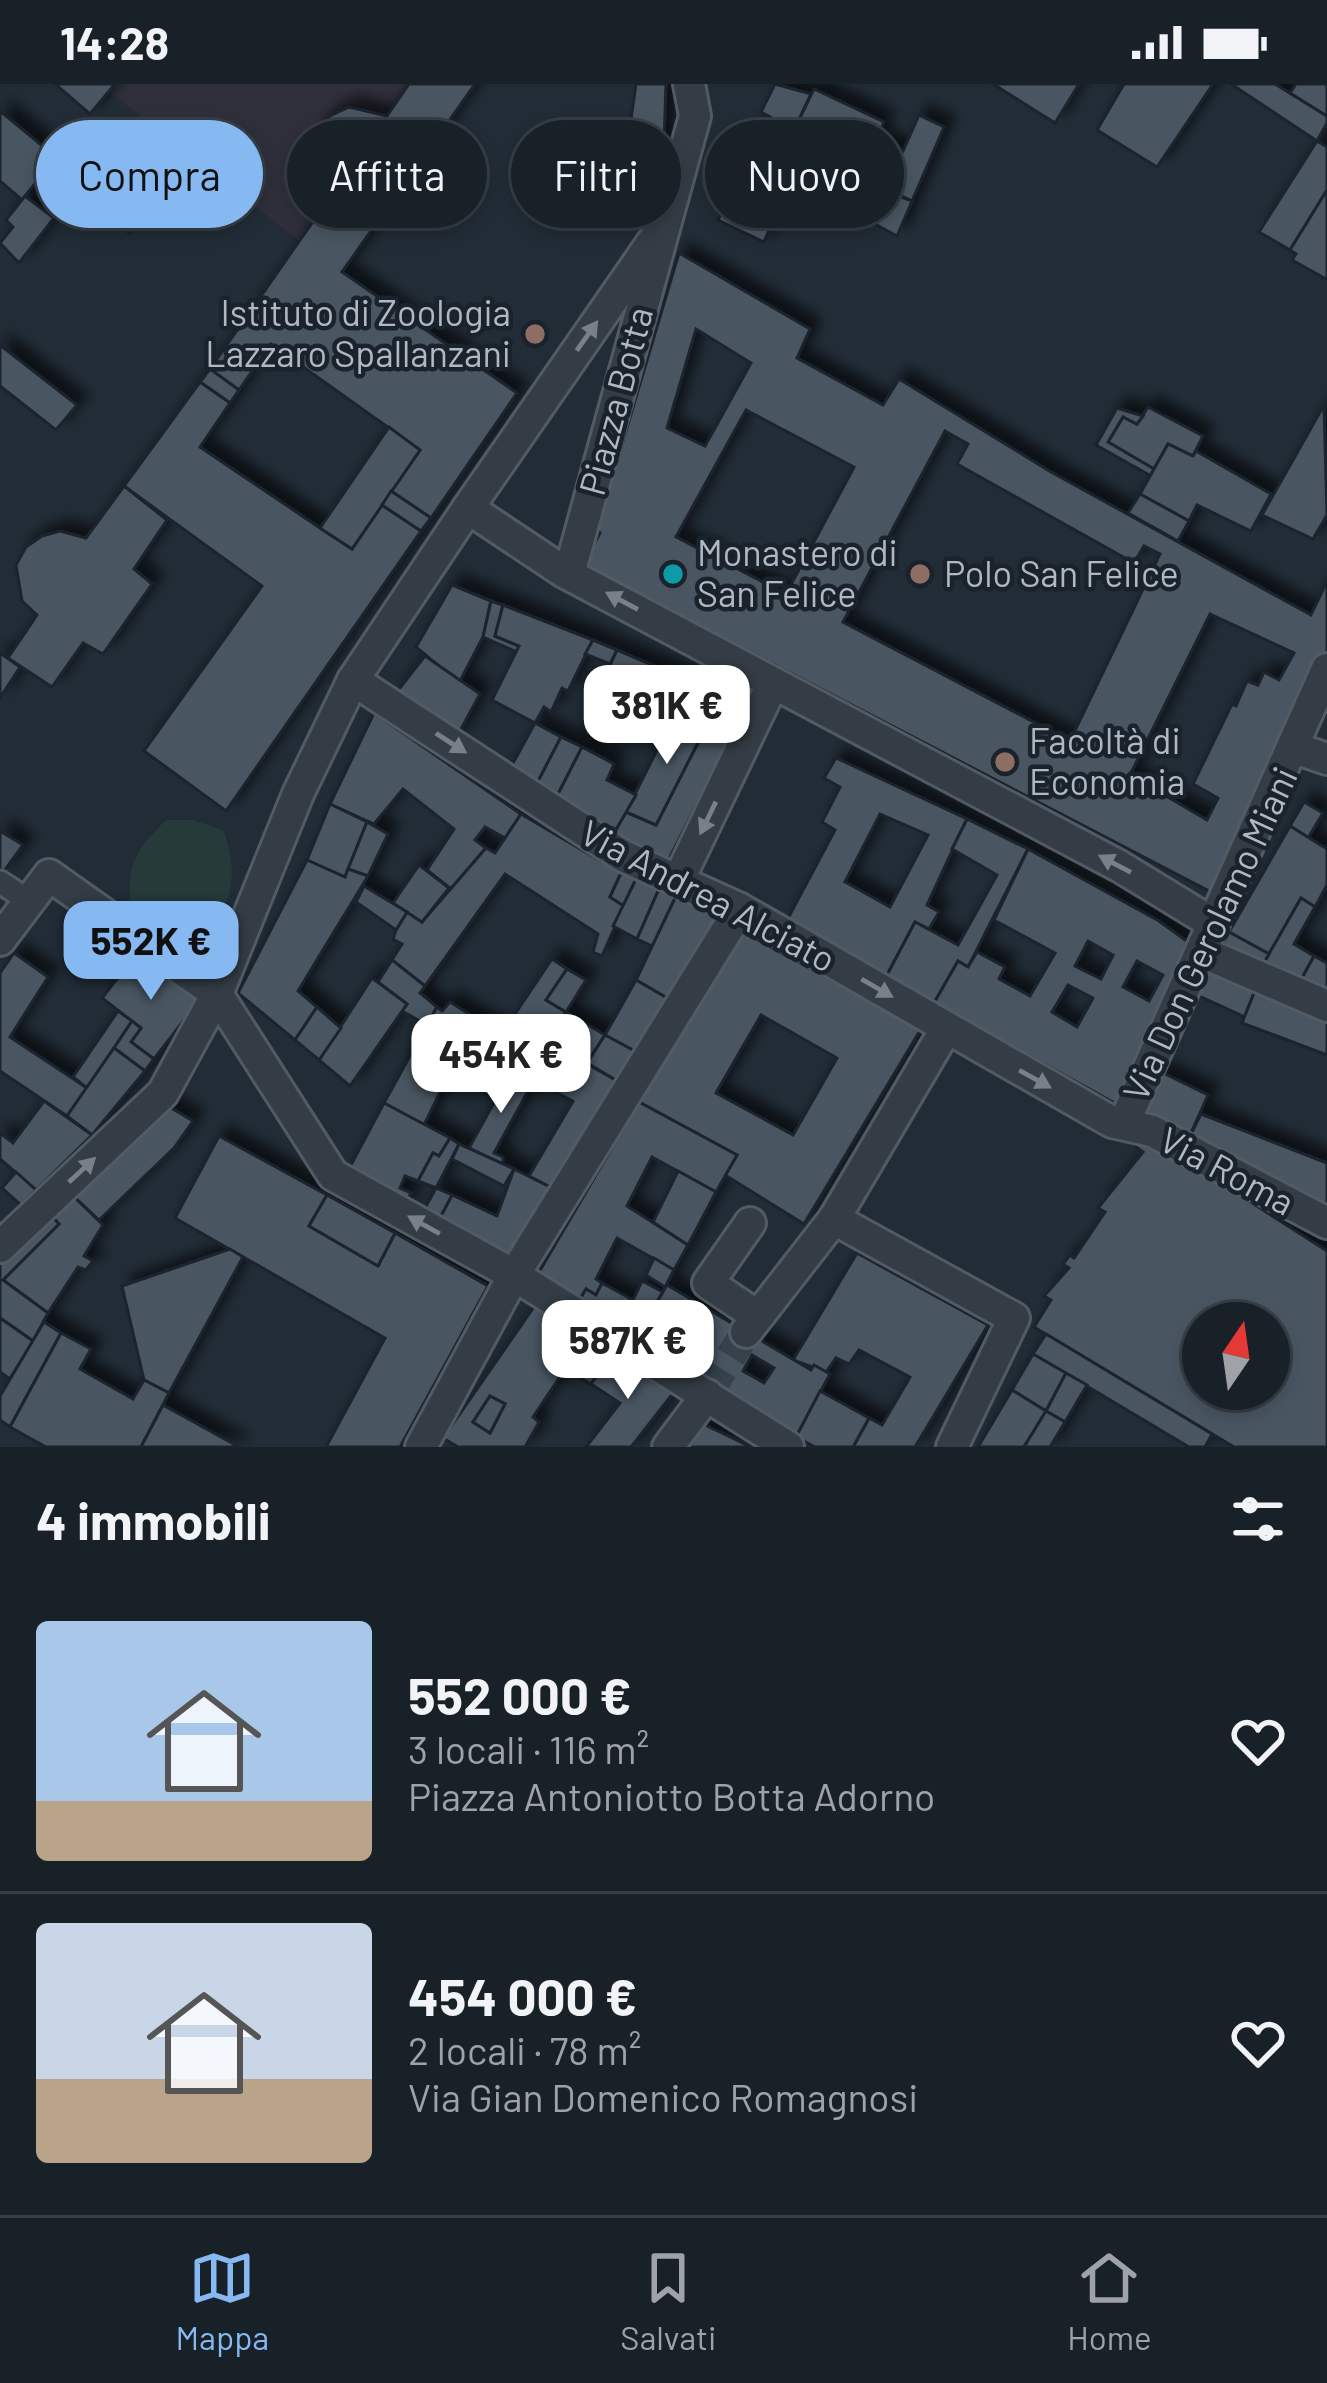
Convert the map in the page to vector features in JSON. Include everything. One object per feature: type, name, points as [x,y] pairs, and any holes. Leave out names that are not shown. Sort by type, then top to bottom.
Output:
[{"type":"street","name":"Piazza Botta","points":[[681,165],[695,116],[689,84]]},
{"type":"street","points":[[0,1247],[163,1093],[217,994],[298,794],[353,680],[662,228]]},
{"type":"street","name":"Piazza Botta","points":[[569,574],[663,228]]},
{"type":"street","points":[[468,508],[569,574],[1150,882],[1209,939],[1327,1006]]},
{"type":"street","name":"Via Don Gerolamo Miani","points":[[1125,1121],[1327,669]]},
{"type":"street","name":"Via Andrea Alciato","points":[[353,680],[623,856],[680,877],[1112,1122],[1125,1121]]},
{"type":"street","points":[[680,877],[772,683]]},
{"type":"street","points":[[1295,748],[1327,759]]},
{"type":"street","points":[[0,940],[49,875],[217,994],[333,1175],[514,1275],[788,1447]]},
{"type":"street","points":[[0,882],[29,901]]},
{"type":"street","points":[[421,1447],[514,1275],[740,909]]},
{"type":"street","points":[[750,1222],[708,1283],[752,1324],[834,1220],[946,1028]]},
{"type":"street","name":"Via Roma","points":[[1125,1121],[1327,1223]]},
{"type":"street","points":[[834,1220],[1014,1318],[952,1447]]},
{"type":"street","points":[[668,1447],[707,1395]]},
{"type":"shaded area","points":[[115,84],[409,84],[387,116],[349,107],[327,120],[287,120],[287,228],[308,228],[299,241],[263,213],[263,120],[146,120],[109,91]]},
{"type":"green space","points":[[166,820],[193,820],[223,830],[229,849],[228,896],[200,959],[131,909],[135,860]]},
{"type":"building","points":[[55,84],[115,84],[90,114]]},
{"type":"building","points":[[409,84],[475,84],[450,120],[326,120],[349,107],[387,116]]},
{"type":"building","points":[[636,84],[666,84],[665,120],[631,120]]},
{"type":"building","points":[[775,84],[811,94],[799,120],[776,120],[761,112]]},
{"type":"building","points":[[993,84],[1079,84],[1055,123]]},
{"type":"building","points":[[1124,84],[1213,84],[1157,167],[1097,130]]},
{"type":"building","points":[[1231,84],[1275,84],[1327,116],[1327,123],[1317,141]]},
{"type":"building","points":[[1296,84],[1327,84],[1327,116],[1290,93]]},
{"type":"building","points":[[814,89],[880,120],[799,120]]},
{"type":"building","points":[[0,111],[36,141],[36,182],[22,200],[0,181]]},
{"type":"building","points":[[919,115],[944,127],[912,201],[904,197],[904,149]]},
{"type":"building","points":[[1317,141],[1327,147],[1327,190],[1290,250],[1259,232]]},
{"type":"building","points":[[1327,190],[1326,279],[1292,260],[1296,254],[1290,250]]},
{"type":"building","points":[[25,196],[36,204],[36,228],[46,228],[19,263],[0,243],[13,227],[6,220]]},
{"type":"building","points":[[308,228],[373,228],[342,272],[517,393],[431,518],[391,491],[420,450],[271,344],[239,390],[210,369]]},
{"type":"building","points":[[735,228],[770,228],[764,242]]},
{"type":"building","name":"Polo San Felice","points":[[679,253],[810,329],[797,358],[883,405],[899,379],[1051,472],[1311,615],[1327,581],[1327,669],[1213,893],[583,565],[600,533],[597,528]],"holes":[[[696,329],[751,363],[705,446],[667,428]],[[746,410],[854,467],[786,594],[676,537]],[[945,431],[968,444],[957,464],[1134,563],[1144,546],[1160,554],[1070,741],[843,622]],[[1210,614],[1294,653],[1279,680],[1264,672],[1258,685],[1247,681],[1236,706],[1232,704],[1193,784],[1218,798],[1207,820],[1130,775]]]},
{"type":"building","points":[[0,345],[77,405],[56,430],[0,386]]},
{"type":"building","points":[[210,369],[239,390],[230,403],[200,382]]},
{"type":"building","points":[[200,382],[230,403],[200,447],[320,528],[352,549],[382,505],[421,531],[226,811],[144,751],[262,586],[124,486]]},
{"type":"building","points":[[1324,405],[1327,515],[1313,539],[1262,515]]},
{"type":"building","points":[[1148,407],[1203,436],[1193,456],[1168,444],[1154,469],[1108,442],[1123,417],[1137,424]]},
{"type":"building","points":[[1117,408],[1143,416],[1137,424],[1123,417],[1108,442],[1154,469],[1151,476],[1096,445]]},
{"type":"building","points":[[389,427],[420,450],[352,549],[320,528]]},
{"type":"building","points":[[1168,444],[1193,456],[1196,451],[1271,494],[1251,531],[1197,505],[1189,521],[1140,494]]},
{"type":"building","points":[[124,486],[167,520],[134,569],[152,584],[103,654],[83,643],[52,687],[8,658],[37,615],[22,601],[16,565],[26,547],[42,536],[60,531],[86,538]]},
{"type":"building","points":[[391,491],[431,518],[421,531],[382,505]]},
{"type":"building","points":[[1140,494],[1189,521],[1178,541],[1128,513]]},
{"type":"building","points":[[452,585],[491,601],[483,637],[459,683],[416,647]]},
{"type":"building","points":[[491,601],[503,605],[495,636],[519,646],[517,652],[483,637]]},
{"type":"building","points":[[503,605],[593,640],[568,691],[562,688],[551,712],[544,707],[535,723],[492,700],[519,646],[495,636]]},
{"type":"building","points":[[593,640],[617,650],[610,664],[585,654]]},
{"type":"building","points":[[617,650],[747,705],[668,861],[614,833],[626,812],[656,825],[708,723],[678,708],[664,737],[594,701]]},
{"type":"building","points":[[0,653],[20,667],[0,698]]},
{"type":"building","points":[[425,656],[480,694],[455,740],[395,694]]},
{"type":"building","points":[[678,708],[708,723],[656,825],[626,812]]},
{"type":"building","points":[[374,713],[521,814],[505,838],[485,827],[475,840],[486,848],[451,889],[427,870],[454,829],[403,789],[374,824],[330,804]]},
{"type":"building","points":[[535,723],[561,737],[533,791],[506,776]]},
{"type":"building","points":[[561,737],[582,747],[554,802],[533,791]]},
{"type":"building","points":[[582,747],[614,764],[607,780],[636,795],[614,833],[554,802]]},
{"type":"building","points":[[836,758],[967,819],[927,905],[939,912],[929,929],[915,922],[886,977],[786,922],[835,830],[822,822],[840,787],[824,778]],"holes":[[[880,814],[928,835],[890,907],[845,882]]]},
{"type":"building","points":[[1304,802],[1323,813],[1308,838],[1290,826]]},
{"type":"building","points":[[330,804],[367,822],[345,877],[307,860]]},
{"type":"building","points":[[521,814],[621,873],[610,897],[624,906],[602,956],[593,952],[598,934],[505,874],[425,986],[392,960],[402,944],[393,939],[396,930],[407,912],[422,922],[486,848],[495,853]]},
{"type":"building","points":[[967,819],[1028,849],[968,967],[958,961],[934,1003],[886,977],[915,922],[958,945],[997,875],[952,849]]},
{"type":"building","points":[[367,822],[388,834],[368,876],[348,869]]},
{"type":"building","points":[[1290,826],[1327,849],[1327,885],[1315,907],[1301,898],[1269,954],[1229,932]]},
{"type":"building","points":[[0,831],[23,845],[2,874],[0,873]]},
{"type":"building","points":[[1028,849],[1159,921],[1195,947],[1120,1106],[934,1003],[958,961],[968,967],[977,952],[1005,967],[999,979],[1030,996],[1055,953],[994,920]],"holes":[[[1088,941],[1113,955],[1101,979],[1075,966]],[[1137,961],[1163,975],[1149,1001],[1123,987]],[[1068,985],[1093,998],[1077,1027],[1052,1012]]]},
{"type":"building","points":[[307,860],[345,877],[348,869],[368,876],[298,991],[317,1007],[295,1040],[238,993]]},
{"type":"building","points":[[419,865],[449,888],[422,922],[393,903]]},
{"type":"building","points":[[621,873],[636,879],[624,906],[610,897]]},
{"type":"building","points":[[636,879],[659,889],[637,939],[613,926]]},
{"type":"building","points":[[364,886],[407,912],[396,930],[356,902]]},
{"type":"building","points":[[659,889],[676,896],[654,947],[637,939]]},
{"type":"building","points":[[676,896],[719,913],[674,1002],[636,980]]},
{"type":"building","points":[[1301,898],[1315,907],[1294,944],[1314,956],[1296,989],[1258,973]]},
{"type":"building","points":[[740,930],[921,1029],[804,1224],[725,1175],[737,1155],[639,1102]],"holes":[[[761,1015],[837,1058],[793,1135],[716,1093]]]},
{"type":"building","points":[[1229,932],[1269,954],[1258,973],[1219,950]]},
{"type":"building","points":[[138,952],[201,998],[154,1059],[131,1042],[141,1028],[102,998]]},
{"type":"building","points":[[14,953],[48,977],[10,1037],[87,1088],[67,1116],[0,1071],[0,973]]},
{"type":"building","points":[[1314,956],[1327,963],[1327,1002],[1296,989]]},
{"type":"building","points":[[552,959],[567,969],[546,1000],[566,1012],[547,1041],[513,1017]]},
{"type":"building","points":[[392,960],[425,986],[420,993],[437,1007],[427,1025],[402,1011],[407,1004],[378,982]]},
{"type":"building","points":[[1211,967],[1256,988],[1245,1017],[1197,995]]},
{"type":"building","points":[[567,969],[586,980],[566,1012],[546,1000]]},
{"type":"building","points":[[372,978],[407,1004],[350,1086],[319,1060]]},
{"type":"building","points":[[636,980],[674,1002],[642,1055],[605,1035]]},
{"type":"building","points":[[1256,988],[1327,1014],[1327,1055],[1242,1023]]},
{"type":"building","points":[[450,1002],[528,1051],[540,1038],[547,1041],[527,1078],[427,1025],[437,1007],[442,1011]]},
{"type":"building","points":[[317,1007],[341,1028],[319,1060],[295,1040]]},
{"type":"building","points":[[118,1011],[132,1021],[87,1088],[73,1077]]},
{"type":"building","points":[[566,1012],[605,1035],[587,1063],[547,1041]]},
{"type":"building","points":[[132,1021],[141,1028],[131,1042],[154,1059],[145,1071],[114,1048]]},
{"type":"building","points":[[427,1025],[512,1070],[495,1099],[448,1076],[424,1125],[384,1103]]},
{"type":"building","points":[[605,1035],[642,1055],[624,1085],[587,1063]]},
{"type":"building","points":[[547,1041],[624,1085],[558,1191],[529,1176],[573,1101],[527,1078]]},
{"type":"building","points":[[114,1048],[145,1071],[92,1135],[67,1116]]},
{"type":"building","points":[[512,1070],[533,1082],[494,1153],[503,1157],[503,1164],[469,1148]]},
{"type":"building","points":[[1159,1071],[1208,1095],[1186,1144],[1135,1116]]},
{"type":"building","points":[[44,1101],[92,1135],[36,1190],[0,1159],[0,1133],[13,1143]]},
{"type":"building","points":[[639,1102],[737,1155],[716,1192],[652,1157],[627,1206],[688,1245],[674,1270],[617,1238],[596,1279],[602,1283],[596,1295],[586,1289],[580,1299],[539,1272]]},
{"type":"building","points":[[163,1103],[193,1121],[174,1148],[99,1220],[68,1191]]},
{"type":"building","points":[[384,1103],[450,1138],[439,1156],[433,1153],[418,1181],[405,1176],[400,1188],[411,1193],[402,1210],[344,1178]]},
{"type":"building","points":[[1201,1114],[1327,1163],[1327,1218],[1186,1144]]},
{"type":"building","points":[[1144,1134],[1327,1251],[1327,1447],[1234,1447],[1034,1327],[1051,1300],[1044,1296],[1069,1268],[1063,1264],[1070,1255],[1074,1258],[1105,1212],[1098,1208],[1143,1152],[1136,1147]]},
{"type":"building","points":[[219,1136],[327,1195],[309,1226],[378,1266],[395,1233],[488,1286],[400,1447],[326,1447],[385,1338],[175,1218]]},
{"type":"building","points":[[450,1138],[459,1144],[436,1188],[418,1181],[433,1153],[439,1156]]},
{"type":"building","points":[[459,1144],[514,1169],[504,1186],[452,1159]]},
{"type":"building","points":[[514,1169],[558,1191],[512,1267],[435,1227],[452,1195],[497,1216]]},
{"type":"building","points":[[678,1171],[716,1192],[688,1245],[653,1222]]},
{"type":"building","points":[[16,1172],[36,1190],[21,1205],[2,1188]]},
{"type":"building","points":[[436,1188],[452,1195],[435,1227],[419,1219]]},
{"type":"building","points":[[68,1191],[103,1225],[84,1256],[93,1261],[86,1270],[78,1267],[48,1313],[3,1280],[59,1224],[47,1211]]},
{"type":"building","points":[[327,1195],[395,1233],[378,1266],[309,1226]]},
{"type":"building","points":[[47,1211],[59,1224],[3,1280],[48,1313],[33,1341],[0,1318],[0,1256]]},
{"type":"building","points":[[230,1249],[243,1257],[169,1393],[144,1380],[122,1286]]},
{"type":"building","points":[[857,1253],[988,1325],[915,1447],[853,1447],[869,1418],[882,1425],[910,1377],[859,1350],[849,1364],[836,1358],[826,1372],[793,1360]]},
{"type":"building","points":[[654,1258],[674,1270],[665,1287],[646,1275]]},
{"type":"building","points":[[642,1281],[663,1292],[637,1336],[580,1299],[586,1289],[596,1295],[602,1283],[633,1300]]},
{"type":"building","points":[[667,1285],[811,1370],[814,1365],[830,1374],[796,1437],[637,1336]],"holes":[[[752,1355],[774,1368],[764,1383],[743,1371]]]},
{"type":"building","points":[[536,1304],[600,1344],[577,1376],[566,1368],[533,1417],[539,1422],[525,1447],[458,1447],[443,1438]],"holes":[[[490,1396],[505,1404],[490,1433],[473,1422]]]},
{"type":"building","points":[[0,1318],[33,1341],[10,1379],[0,1372]]},
{"type":"building","points":[[44,1322],[61,1333],[10,1427],[0,1420],[0,1396]]},
{"type":"building","points":[[61,1333],[91,1349],[80,1369],[133,1399],[144,1380],[169,1393],[141,1447],[46,1447],[10,1427]]},
{"type":"building","points":[[1046,1334],[1212,1434],[1205,1447],[1189,1447],[1033,1354]]},
{"type":"building","points":[[600,1344],[613,1352],[591,1384],[577,1376]]},
{"type":"building","points":[[613,1352],[674,1392],[631,1447],[586,1447],[620,1403],[591,1384]]},
{"type":"building","points":[[1033,1354],[1066,1373],[1046,1411],[1012,1390]]},
{"type":"building","points":[[1066,1373],[1087,1385],[1065,1422],[1046,1411]]},
{"type":"building","points":[[1012,1390],[1046,1411],[1024,1447],[978,1447]]},
{"type":"building","points":[[820,1391],[869,1418],[853,1447],[815,1447],[796,1437]]},
{"type":"building","points":[[490,1396],[505,1404],[490,1433],[473,1422]]},
{"type":"building","points":[[163,1405],[239,1447],[141,1447]]},
{"type":"building","points":[[1046,1411],[1065,1422],[1050,1447],[1024,1447]]},
{"type":"building","points":[[701,1423],[751,1447],[686,1447]]},
{"type":"tunnel","points":[[707,1395],[746,1332]]},
{"type":"place","name":"Istituto di Zoologia Lazzaro Spallanzani","points":[[535,334]]},
{"type":"place","name":"Monastero di San Felice","points":[[673,574]]},
{"type":"place","name":"Polo San Felice","points":[[920,574]]},
{"type":"place","name":"Facoltà di Economia","points":[[1005,762]]}]
